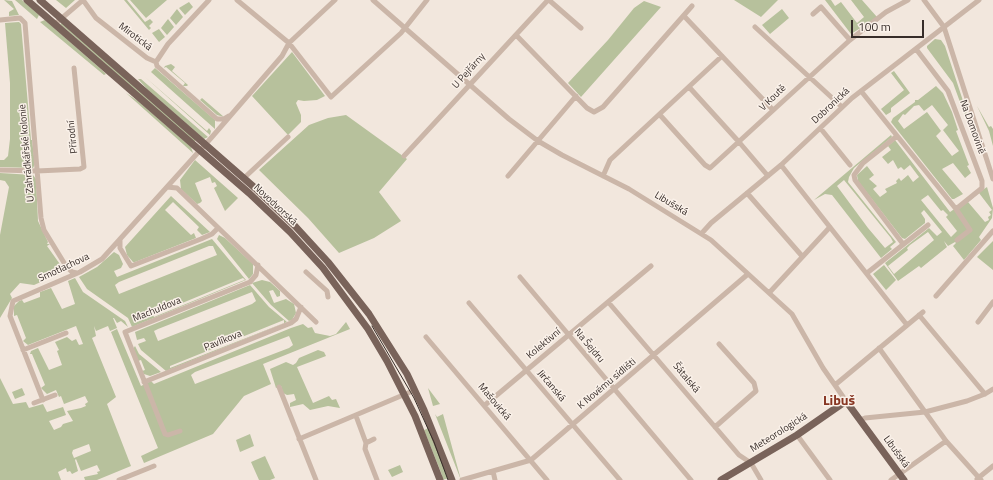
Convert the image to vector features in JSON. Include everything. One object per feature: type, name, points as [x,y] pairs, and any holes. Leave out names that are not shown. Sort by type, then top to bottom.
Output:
[{"type":"main road","name":"Novodvorská","points":[[26,0],[200,151],[290,232],[323,268],[368,329],[405,395],[431,453],[440,480]]},
{"type":"main road","name":"Novodvorská","points":[[40,0],[244,178],[295,226],[357,298],[383,336],[415,390],[452,480]]},
{"type":"main road","name":"Libušská","points":[[846,401],[902,477]]},
{"type":"main road","name":"Meteorologická","points":[[722,480],[797,435],[846,401]]},
{"type":"street","points":[[54,24],[83,0]]},
{"type":"street","name":"Mirotická","points":[[83,0],[96,18],[147,58],[156,62],[168,44],[209,0]]},
{"type":"street","points":[[237,0],[289,43],[331,96],[405,27],[427,0]]},
{"type":"street","name":"Smotlachova","points":[[43,400],[10,316],[13,301],[80,272],[102,259],[200,151],[282,56],[289,43],[335,0]]},
{"type":"street","name":"Libušská","points":[[373,0],[509,119],[538,141],[603,176],[702,233],[792,314],[846,401]]},
{"type":"street","name":"U Pejřárny","points":[[404,156],[548,0],[581,28]]},
{"type":"street","name":"V Koutě","points":[[660,115],[705,165],[710,168],[850,40],[886,12],[908,0]]},
{"type":"street","points":[[924,0],[944,27],[993,179]]},
{"type":"street","name":"Dobronická","points":[[702,233],[781,165],[861,91],[980,0]]},
{"type":"street","points":[[516,35],[592,111],[603,107],[692,6]]},
{"type":"street","points":[[813,14],[822,7],[850,40]]},
{"type":"street","points":[[684,16],[773,110]]},
{"type":"street","name":"U Zahrádkářské kolonie","points":[[0,20],[20,18],[25,23],[37,171],[44,230],[70,270],[72,272],[80,272]]},
{"type":"street","points":[[755,27],[842,107]]},
{"type":"street","name":"Na Domovině","points":[[916,49],[948,91],[982,181],[982,188],[956,209]]},
{"type":"street","points":[[603,176],[610,160],[722,56]]},
{"type":"street","points":[[156,62],[157,66],[217,119],[224,119],[232,114]]},
{"type":"street","name":"Přírodní","points":[[0,170],[37,171],[80,169],[84,167],[74,68]]},
{"type":"street","points":[[689,87],[768,176]]},
{"type":"street","points":[[861,91],[956,209],[970,230],[957,240]]},
{"type":"street","points":[[508,176],[576,96]]},
{"type":"street","points":[[821,128],[850,165]]},
{"type":"street","points":[[897,136],[863,163],[854,175],[855,180],[903,244]]},
{"type":"street","points":[[244,178],[288,137]]},
{"type":"street","points":[[781,165],[908,325]]},
{"type":"street","points":[[177,188],[176,184],[179,174]]},
{"type":"street","points":[[168,187],[177,188],[316,322]]},
{"type":"street","points":[[747,193],[802,256]]},
{"type":"street","points":[[867,273],[928,225]]},
{"type":"street","points":[[770,293],[830,226]]},
{"type":"street","points":[[120,239],[121,251],[131,266],[201,239],[212,234],[218,228]]},
{"type":"street","points":[[936,296],[993,231]]},
{"type":"street","points":[[112,248],[121,251]]},
{"type":"street","name":"Machuldova","points":[[180,431],[168,435],[165,434],[125,332],[250,282],[256,275],[258,265]]},
{"type":"street","name":"Kolektivní","points":[[485,405],[609,303],[651,266]]},
{"type":"street","points":[[306,272],[327,291],[328,297]]},
{"type":"street","name":"K Novému sídlišti","points":[[462,480],[531,460],[748,274]]},
{"type":"street","name":"Na Šejdru","points":[[520,277],[691,480]]},
{"type":"street","points":[[978,322],[993,302]]},
{"type":"street","name":"Jirčanská","points":[[469,303],[620,480]]},
{"type":"street","name":"Šátalská","points":[[609,303],[739,455],[750,463]]},
{"type":"street","name":"Pavlíkova","points":[[144,382],[291,323],[296,319],[301,307]]},
{"type":"street","points":[[835,385],[921,313],[985,394]]},
{"type":"street","points":[[23,350],[66,333]]},
{"type":"street","name":"Mašovická","points":[[426,337],[547,480]]},
{"type":"street","points":[[715,427],[756,391],[754,383],[719,344]]},
{"type":"street","points":[[879,348],[946,441],[979,479],[993,466]]},
{"type":"street","points":[[279,387],[316,480]]},
{"type":"street","points":[[860,420],[866,418],[925,412],[985,394],[993,389]]},
{"type":"street","points":[[299,439],[415,390]]},
{"type":"street","points":[[34,403],[55,395]]},
{"type":"street","points":[[356,416],[366,443],[364,448],[377,480]]},
{"type":"street","points":[[797,435],[830,480]]},
{"type":"street","points":[[366,443],[374,439]]},
{"type":"street","points":[[891,480],[902,477],[946,441]]},
{"type":"street","points":[[750,463],[761,480]]},
{"type":"street","points":[[119,480],[154,466]]},
{"type":"street","points":[[492,471],[495,480]]},
{"type":"green space","points":[[4,0],[12,1],[19,15],[9,16],[9,12],[14,9]]},
{"type":"green space","points":[[15,0],[22,0],[39,15],[37,19]]},
{"type":"green space","points":[[56,0],[75,0],[66,8]]},
{"type":"green space","points":[[124,0],[127,0],[145,22],[150,19],[153,22],[149,26],[151,28],[149,30]]},
{"type":"green space","points":[[130,0],[167,0],[146,18]]},
{"type":"green space","points":[[734,0],[778,0],[761,17]]},
{"type":"green space","points":[[825,0],[831,0],[835,6],[841,2],[857,23],[864,17],[851,0],[862,0],[877,17],[863,28],[862,27],[851,34]]},
{"type":"green space","points":[[644,1],[661,7],[581,97],[568,83],[608,40],[634,8]]},
{"type":"green space","points":[[189,2],[193,7],[185,15],[179,8]]},
{"type":"green space","points":[[177,9],[183,17],[176,25],[170,18]]},
{"type":"green space","points":[[782,9],[789,18],[770,34],[762,25]]},
{"type":"green space","points":[[168,19],[174,27],[167,35],[161,28]]},
{"type":"green space","points":[[45,20],[106,74],[104,75],[40,22]]},
{"type":"green space","points":[[19,22],[21,24],[31,140],[35,164],[33,168],[0,167],[0,160],[4,160],[8,156],[10,139],[10,83],[5,23]]},
{"type":"green space","points":[[62,23],[195,139],[195,141],[193,141],[60,24]]},
{"type":"green space","points":[[159,29],[165,37],[159,42],[152,33]]},
{"type":"green space","points":[[935,39],[941,40],[945,46],[965,107],[971,132],[953,83],[927,48],[927,46]]},
{"type":"green space","points":[[292,52],[325,96],[317,100],[298,100],[296,103],[301,115],[301,122],[288,135],[252,96]]},
{"type":"green space","points":[[171,64],[175,67],[172,71],[188,85],[187,86],[183,86],[185,83],[166,67],[164,68],[165,66]]},
{"type":"green space","points":[[155,68],[215,120],[215,129],[151,72]]},
{"type":"green space","points":[[894,71],[910,93],[891,108],[891,112],[886,115],[881,109],[904,90],[891,73]]},
{"type":"green space","points":[[145,77],[207,131],[209,128],[211,131],[210,135]]},
{"type":"green space","points":[[138,79],[141,79],[208,137],[204,139],[148,90]]},
{"type":"green space","points":[[936,86],[943,93],[952,112],[958,130],[956,131],[969,165],[967,166],[971,173],[965,178],[953,163],[942,169],[963,194],[954,199],[952,199],[891,122],[893,118],[915,102],[915,100],[918,100]],"holes":[[[919,105],[924,111],[932,105],[948,125],[943,130],[959,151],[952,156],[936,136],[941,131],[927,112],[904,129],[898,121],[903,114],[905,115],[914,106]]]},
{"type":"green space","points":[[126,93],[138,101],[191,147],[193,153]]},
{"type":"green space","points":[[202,98],[224,117],[217,115],[200,100]]},
{"type":"green space","points":[[977,106],[989,127],[991,126],[993,129],[993,146],[989,131]]},
{"type":"green space","points":[[346,115],[407,159],[379,192],[401,221],[374,238],[339,253],[308,218],[259,170],[309,125],[328,118]]},
{"type":"green space","points":[[891,135],[892,137],[854,168],[848,182],[896,242],[890,247],[892,249],[881,258],[832,195],[825,194],[814,200]],"holes":[[[844,180],[893,242],[885,248],[837,186]]]},
{"type":"green space","points":[[895,140],[950,212],[987,187],[993,208],[992,218],[979,237],[981,240],[964,260],[953,246],[956,243],[955,242],[948,246],[944,241],[947,247],[921,268],[919,266],[898,281],[885,263],[929,228],[937,236],[942,232],[924,210],[921,213],[925,219],[925,223],[905,239],[902,238],[858,181],[857,175],[867,166],[874,175],[869,179],[877,186],[873,189],[880,197],[887,192],[885,189],[897,183],[896,181],[899,178],[901,181],[908,175],[913,182],[919,177],[910,165],[904,170],[901,167],[898,169],[893,160],[888,164],[882,157],[891,150],[888,146]],"holes":[[[979,193],[992,210],[989,212],[991,215],[988,217],[989,220],[985,222],[968,202]],[[928,195],[941,211],[943,210],[948,215],[946,217],[957,231],[951,237],[921,200]],[[928,232],[934,240],[894,274],[888,266],[908,250],[907,248]]]},
{"type":"green space","points":[[195,160],[238,198],[225,211],[214,188],[217,186],[215,182],[212,183],[210,177],[195,183],[202,201],[200,203],[197,204],[181,189],[180,180]]},
{"type":"green space","points":[[0,173],[33,175],[36,179],[38,221],[48,242],[47,244],[50,244],[47,246],[62,267],[59,274],[34,285],[20,283],[10,294],[12,298],[0,318],[0,235],[9,187],[5,181],[0,180]]},
{"type":"green space","points":[[171,196],[210,232],[202,235],[197,230],[199,227],[173,202],[165,210],[191,235],[194,233],[196,238],[133,262],[127,255],[125,247]]},
{"type":"green space","points":[[219,235],[225,238],[253,264],[253,274],[249,279],[217,239]]},
{"type":"green space","points":[[212,239],[246,280],[132,327],[128,318],[87,289],[79,277],[97,267],[114,252],[119,255],[123,264],[121,268],[114,271],[117,277]],"holes":[[[209,246],[213,246],[217,255],[119,294],[115,285],[119,282]],[[243,278],[245,280],[154,317],[153,315]]]},
{"type":"green space","points":[[993,241],[993,270],[977,257]]},
{"type":"green space","points":[[884,265],[896,280],[886,290],[873,274]]},
{"type":"green space","points":[[75,278],[83,292],[125,321],[128,327],[121,321],[117,323],[113,318],[117,328],[110,331],[108,326],[96,331],[94,326],[96,336],[92,338],[116,397],[107,404],[131,466],[97,480],[85,480],[84,477],[98,474],[97,472],[100,471],[97,465],[81,471],[76,459],[78,471],[72,474],[70,471],[67,472],[66,468],[58,472],[61,480],[0,480],[0,378],[13,404],[26,402],[29,408],[43,404],[47,412],[63,407],[66,415],[49,421],[54,430],[61,427],[63,424],[73,421],[67,411],[86,406],[85,404],[88,402],[85,396],[64,404],[61,396],[59,397],[56,390],[47,394],[41,388],[45,385],[32,354],[30,354],[31,351],[38,348],[49,370],[62,365],[57,351],[59,350],[55,342],[67,337],[72,341],[76,339],[79,345],[83,344],[76,326],[28,345],[23,341],[26,338],[17,315],[14,316],[14,306],[19,301],[22,300],[24,303],[40,297],[40,292],[51,288],[62,309],[75,304],[68,281]],"holes":[[[89,444],[91,451],[74,458],[72,453],[73,450]]]},
{"type":"green space","points":[[262,280],[270,282],[280,291],[280,296],[277,297],[273,290],[269,291],[274,303],[286,299],[294,304],[296,313],[292,320],[289,321],[271,305],[252,283]]},
{"type":"green space","points":[[250,285],[269,307],[287,322],[166,371],[141,350],[138,344],[146,341],[144,338],[137,340],[135,332]],"holes":[[[252,292],[256,301],[252,304],[158,341],[154,331]],[[284,320],[284,323],[170,368],[170,366]]]},
{"type":"green space","points":[[346,322],[350,329],[263,364],[271,384],[244,396],[213,434],[144,463],[141,456],[158,448],[111,332],[117,329],[141,386],[151,381],[154,384],[303,324],[308,328],[312,327],[315,333],[330,336],[336,334]],"holes":[[[289,336],[293,345],[289,348],[195,384],[191,375],[195,372]]]},
{"type":"green space","points":[[135,346],[139,354],[161,372],[150,376],[144,374],[142,371],[145,370],[141,360],[138,361],[133,349]]},
{"type":"green space","points":[[318,350],[324,352],[326,356],[297,367],[313,403],[329,396],[332,400],[336,399],[340,408],[328,406],[310,410],[303,404],[290,407],[290,403],[296,400],[294,394],[287,395],[283,393],[281,386],[276,388],[270,369],[286,362],[293,365],[299,358]]},
{"type":"green space","points":[[22,388],[25,395],[15,399],[12,392]]},
{"type":"green space","points":[[428,388],[440,404],[433,406]]},
{"type":"green space","points":[[435,414],[437,417],[443,414],[461,480]]},
{"type":"green space","points":[[429,428],[450,478],[442,480],[442,475],[424,430]]},
{"type":"green space","points":[[250,434],[254,446],[240,452],[236,440]]},
{"type":"green space","points":[[265,456],[275,478],[270,480],[259,480],[251,462]]},
{"type":"green space","points":[[400,465],[403,472],[392,477],[388,470]]},
{"type":"tram line","points":[[372,326],[414,398],[434,442],[448,480]]},
{"type":"district","name":"Libuš","points":[[839,402]]}]
